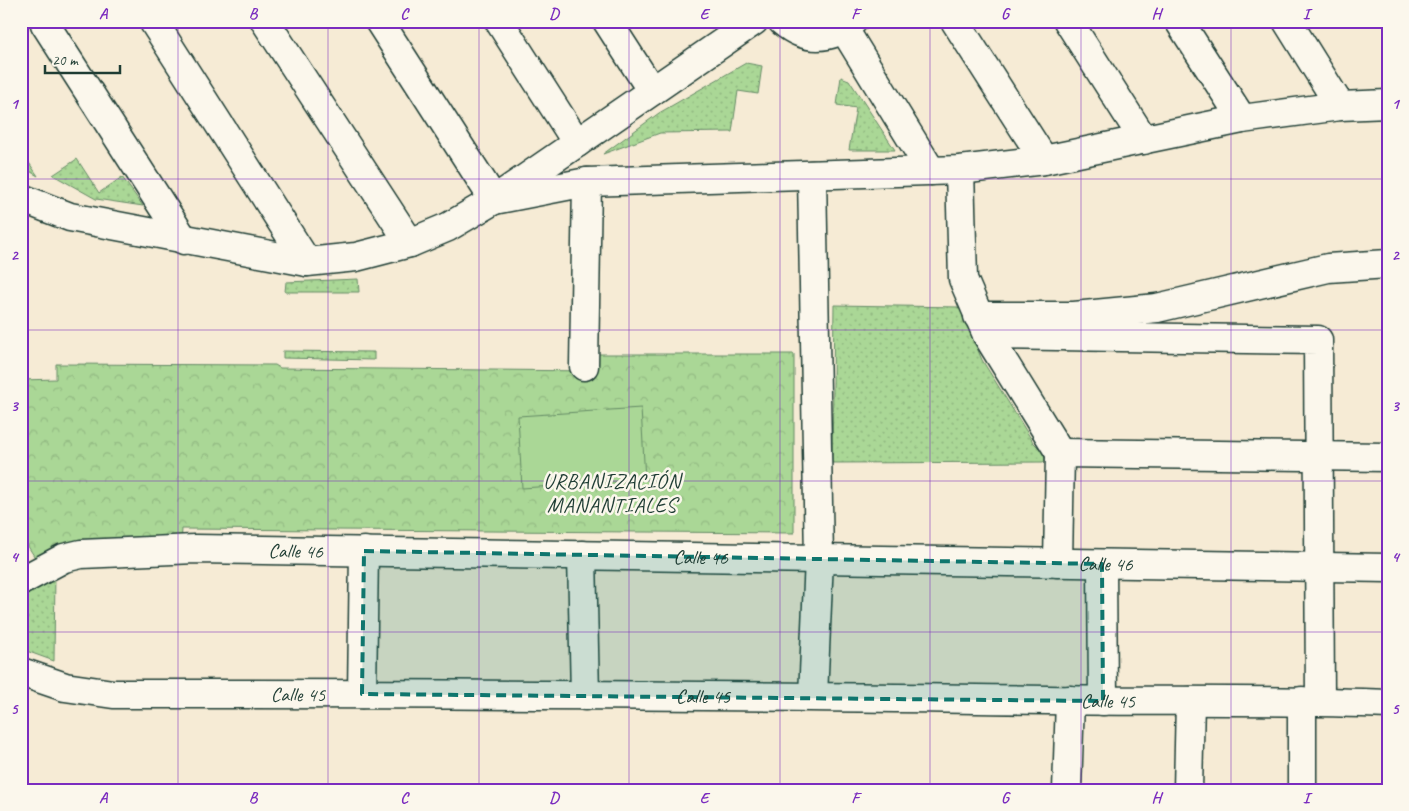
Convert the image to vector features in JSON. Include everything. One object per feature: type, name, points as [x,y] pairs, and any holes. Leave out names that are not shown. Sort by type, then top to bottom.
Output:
[{"type":"street","points":[[153,21],[307,262]]},
{"type":"street","points":[[265,21],[410,243]]},
{"type":"street","points":[[379,21],[494,200]]},
{"type":"street","points":[[499,21],[577,143]]},
{"type":"street","points":[[607,21],[652,91]]},
{"type":"street","points":[[21,198],[70,217],[307,262],[356,257],[410,243],[448,227],[494,200],[754,21]]},
{"type":"street","points":[[782,21],[796,32],[812,37],[829,36],[849,25],[931,171]]},
{"type":"street","points":[[955,21],[1044,160]]},
{"type":"street","points":[[1068,21],[1144,140]]},
{"type":"street","points":[[1179,21],[1242,119]]},
{"type":"street","points":[[1287,21],[1340,106]]},
{"type":"street","points":[[45,24],[184,240]]},
{"type":"street","points":[[494,200],[587,182],[960,170],[1044,160],[1242,119],[1340,106],[1388,104]]},
{"type":"street","points":[[960,170],[963,279],[982,326],[1060,453],[1058,563]]},
{"type":"street","points":[[812,175],[819,559],[813,696]]},
{"type":"street","points":[[584,366],[587,182]]},
{"type":"street","points":[[982,326],[1157,308],[1328,268],[1388,264]]},
{"type":"street","points":[[982,326],[1318,340],[1320,568],[1311,701],[1302,790]]},
{"type":"street","points":[[1060,453],[1388,457]]},
{"type":"street","name":"Calle 46","points":[[21,582],[64,558],[81,554],[195,549],[1388,568]]},
{"type":"street","points":[[362,694],[364,551]]},
{"type":"street","points":[[582,555],[585,696]]},
{"type":"street","points":[[1102,564],[1103,701]]},
{"type":"street","name":"Calle 45","points":[[21,672],[65,687],[114,694],[813,696],[1103,701],[1311,701],[1388,704]]},
{"type":"street","points":[[1067,790],[1070,700]]},
{"type":"street","points":[[1188,790],[1190,701]]},
{"type":"highlighted area","points":[[364,551],[1102,564],[1103,701],[362,694]]},
{"type":"green space","points":[[746,63],[762,66],[758,94],[738,91],[732,132],[660,133],[603,154],[659,113]]},
{"type":"green space","points":[[841,77],[849,80],[895,150],[849,150],[856,108],[837,105]]},
{"type":"green space","points":[[21,151],[38,176],[21,166]]},
{"type":"green space","points":[[77,159],[99,193],[122,177],[143,206],[96,199],[53,175]]},
{"type":"green space","points":[[358,279],[359,292],[285,292],[286,282]]},
{"type":"green space","points":[[834,305],[960,307],[982,360],[1033,442],[1044,453],[1045,462],[832,463]]},
{"type":"green space","points":[[283,351],[374,352],[374,360],[283,358]]},
{"type":"green space","points":[[595,354],[794,354],[794,533],[182,529],[181,547],[39,564],[21,535],[21,380],[56,379],[56,364],[275,365],[280,368],[595,371]]},
{"type":"green space","points":[[641,408],[645,480],[522,488],[518,416]]},
{"type":"green space","points":[[55,571],[54,661],[21,649],[21,592]]},
{"type":"district","name":"URBANIZACIÓN MANANTIALES","points":[[612,493]]}]
